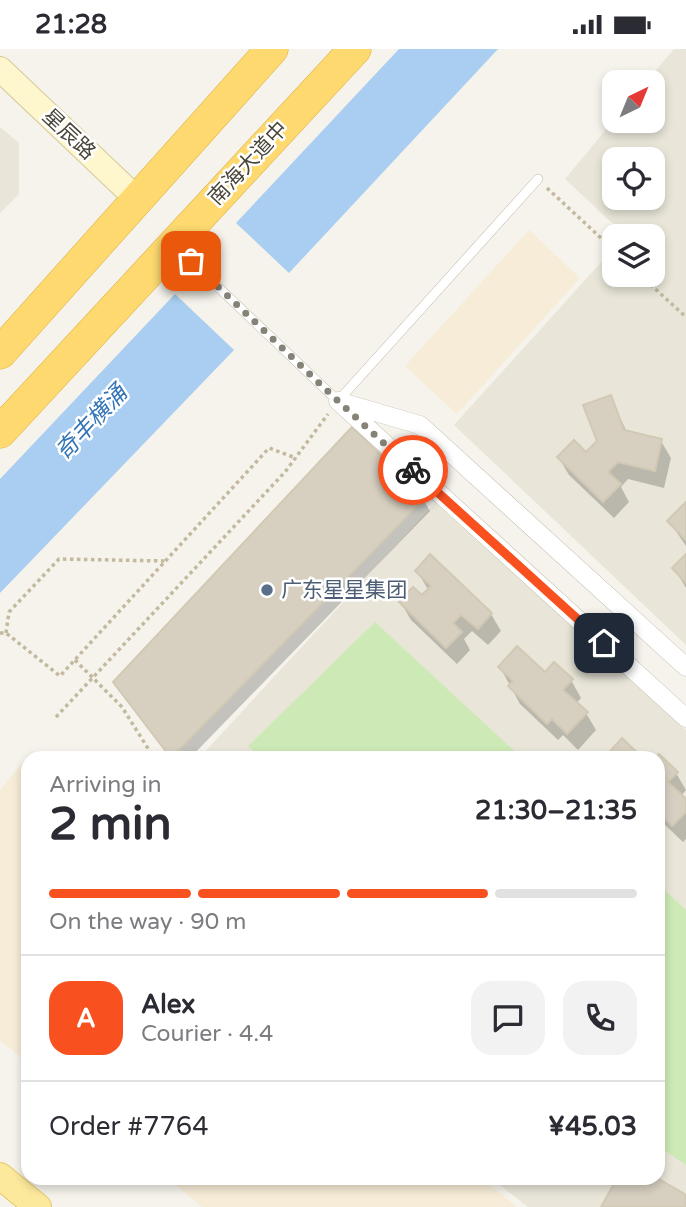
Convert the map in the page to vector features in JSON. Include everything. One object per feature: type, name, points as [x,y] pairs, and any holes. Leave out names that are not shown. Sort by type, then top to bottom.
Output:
[{"type":"highway","points":[[0,353],[272,49]]},
{"type":"highway","name":"南海大道中","points":[[0,432],[355,49]]},
{"type":"main road","points":[[0,1176],[38,1207]]},
{"type":"street","name":"星辰路","points":[[0,69],[138,199]]},
{"type":"street","points":[[338,401],[420,425],[686,667]]},
{"type":"street","points":[[338,401],[686,717]]},
{"type":"lane","points":[[173,244],[338,401],[538,179]]},
{"type":"path","points":[[538,179],[602,239]]},
{"type":"path","points":[[653,287],[686,317]]},
{"type":"path","points":[[56,717],[285,472],[338,401]]},
{"type":"path","points":[[0,633],[6,633],[60,676],[269,448],[296,458]]},
{"type":"path","points":[[6,633],[9,613],[59,559],[165,561]]},
{"type":"path","points":[[75,660],[122,707],[149,751]]},
{"type":"shaded area","points":[[674,49],[686,49],[686,645],[454,425],[602,261],[602,287],[665,287],[665,224],[613,224],[565,179],[603,133],[665,133],[665,70],[656,70]]},
{"type":"shaded area","points":[[0,127],[19,143],[19,194],[0,213]]},
{"type":"shaded area","points":[[529,230],[580,278],[457,414],[405,366]]},
{"type":"shaded area","points":[[435,503],[686,730],[686,1207],[528,1207],[500,1185],[665,1185],[665,751],[205,751]]},
{"type":"shaded area","points":[[21,765],[21,1057],[0,1040],[0,790]]},
{"type":"shaded area","points":[[175,1185],[490,1185],[517,1207],[202,1207]]},
{"type":"green space","points":[[375,622],[514,751],[253,751],[248,746]]},
{"type":"green space","points":[[665,890],[686,910],[686,1165],[665,1151]]},
{"type":"water","points":[[399,49],[498,49],[289,273],[236,223]]},
{"type":"water","name":"奇丰横涌","points":[[175,294],[234,350],[0,593],[0,479]]},
{"type":"building","points":[[611,395],[624,430],[662,439],[655,471],[618,462],[608,472],[621,484],[603,502],[557,457],[574,440],[586,452],[597,441],[583,405]]},
{"type":"building","name":"广东星星集团","points":[[352,427],[425,498],[178,751],[166,751],[113,682]]},
{"type":"building","points":[[686,502],[686,540],[667,521]]},
{"type":"building","points":[[430,554],[492,613],[478,629],[461,615],[453,623],[462,632],[446,648],[399,602],[413,587],[422,595],[431,586],[415,571]]},
{"type":"building","points":[[686,554],[686,583],[672,568]]},
{"type":"building","points":[[517,646],[545,672],[554,662],[573,679],[563,690],[588,712],[567,734],[552,719],[547,724],[508,686],[513,681],[498,667]]},
{"type":"building","points":[[622,738],[636,751],[610,751]]},
{"type":"building","points":[[665,760],[678,772],[668,782],[686,799],[686,812],[672,826],[665,819]]},
{"type":"building","points":[[665,1183],[686,1195],[686,1207],[601,1207],[613,1185],[665,1185]]},
{"type":"way so far","points":[[191,261],[413,470]]},
{"type":"place","name":"广东星星集团","points":[[267,590]]},
{"type":"route","points":[[413,470],[604,643]]}]
